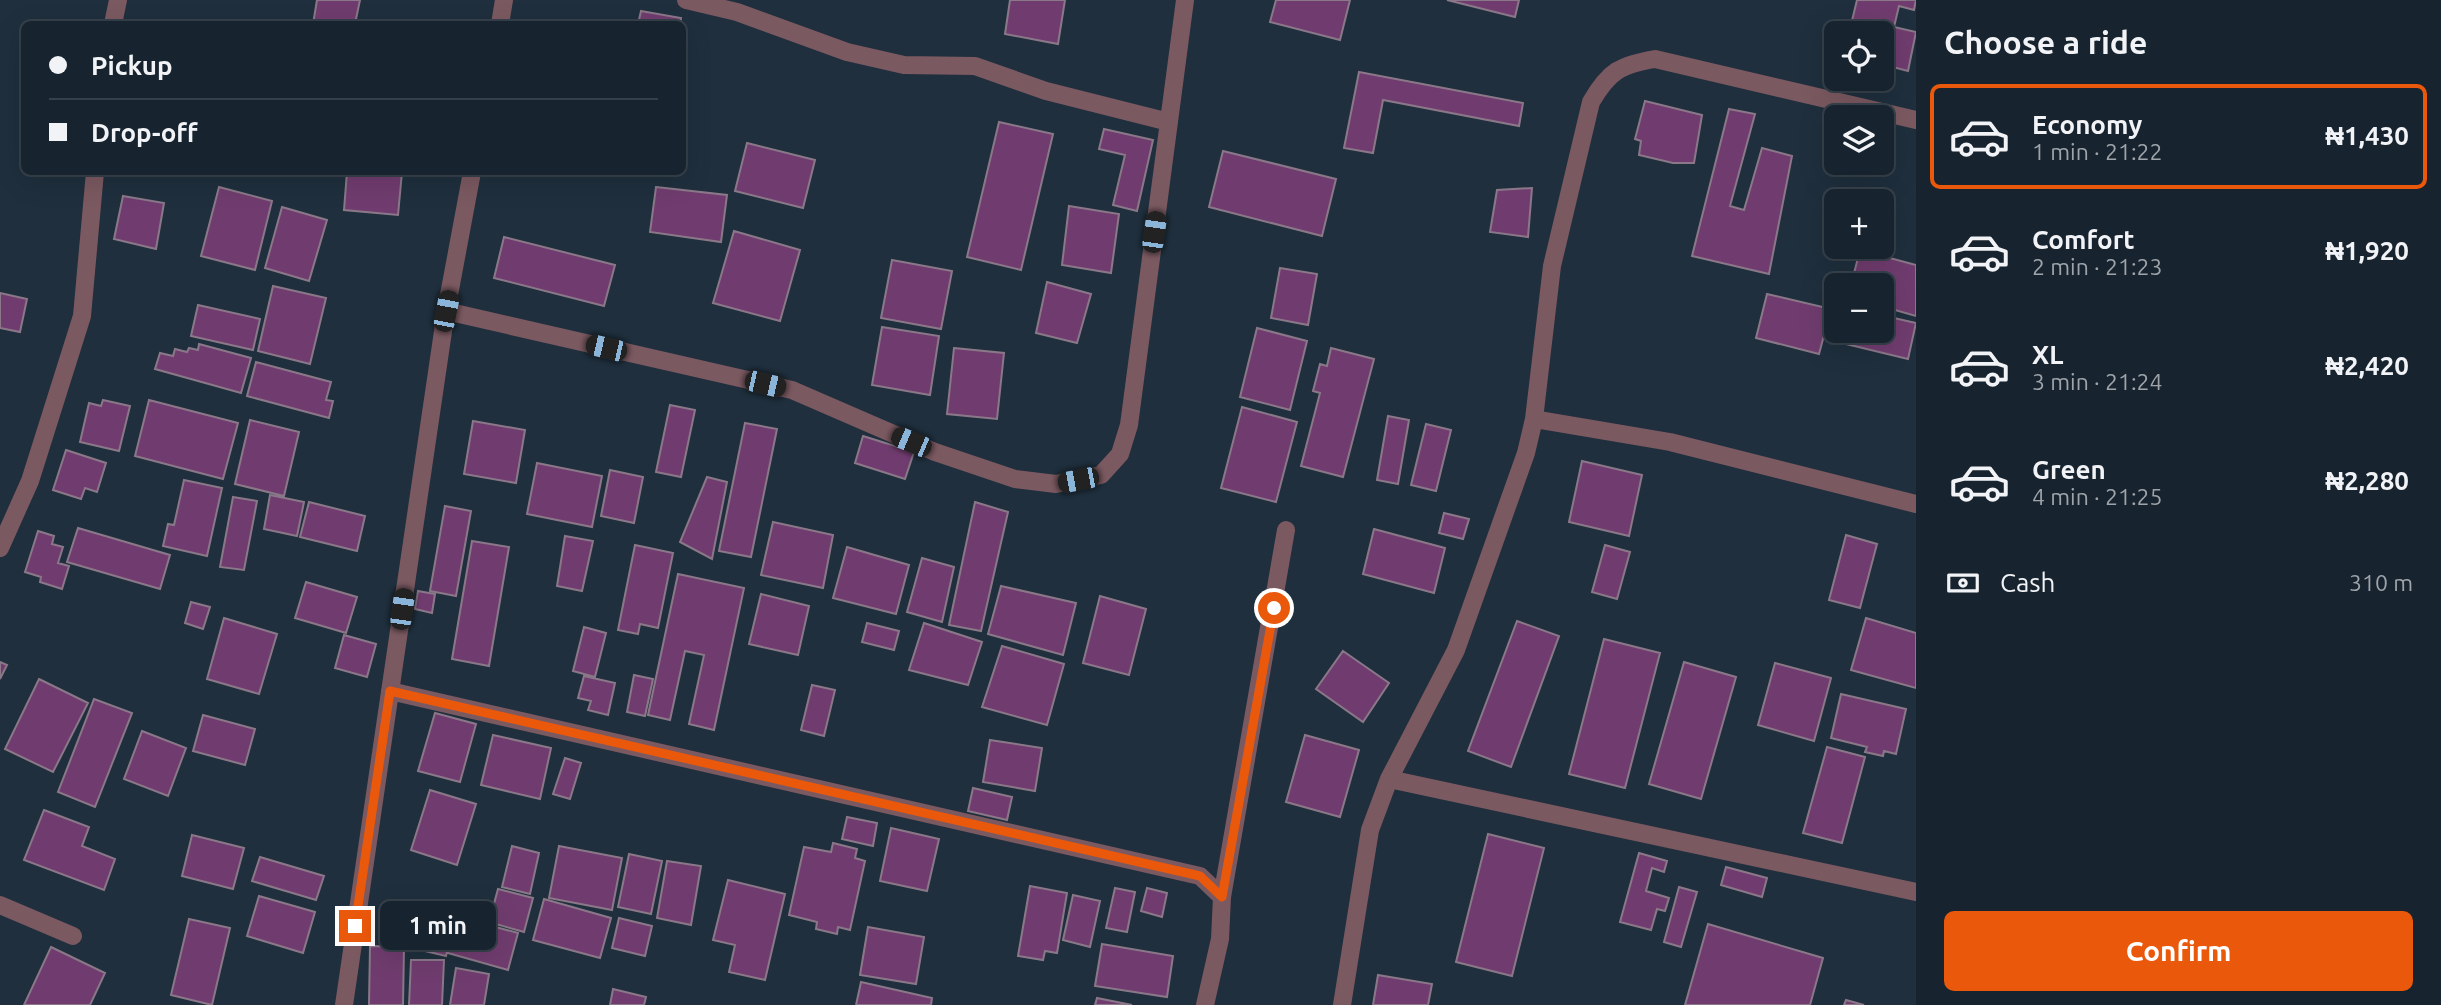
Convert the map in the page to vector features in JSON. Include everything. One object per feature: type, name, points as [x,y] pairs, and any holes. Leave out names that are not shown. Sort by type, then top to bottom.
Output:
[{"type":"street","points":[[114,21],[118,0]]},
{"type":"street","points":[[500,21],[504,0]]},
{"type":"street","points":[[686,0],[737,12],[847,51],[904,65],[975,66],[1046,91],[1168,122]]},
{"type":"street","points":[[446,311],[792,390],[935,452],[1015,479],[1056,484],[1101,475],[1120,454],[1129,425],[1185,0]]},
{"type":"street","points":[[1342,1005],[1370,830],[1389,779],[1456,650],[1526,453],[1534,419],[1552,267],[1591,102],[1604,80],[1625,64],[1655,59],[1916,120]]},
{"type":"street","points":[[0,548],[30,481],[82,316],[95,175]]},
{"type":"street","points":[[344,1005],[446,311],[471,175]]},
{"type":"street","points":[[1534,419],[1670,442],[1916,503]]},
{"type":"street","points":[[1205,1005],[1220,939],[1222,897],[1286,530]]},
{"type":"street","points":[[390,691],[1200,876],[1222,897]]},
{"type":"street","points":[[1389,779],[1916,892]]},
{"type":"street","points":[[0,905],[73,936]]},
{"type":"building","points":[[317,0],[360,0],[356,21],[314,21]]},
{"type":"building","points":[[1010,0],[1065,0],[1058,44],[1005,34]]},
{"type":"building","points":[[1276,0],[1350,0],[1340,40],[1270,22]]},
{"type":"building","points":[[1447,0],[1519,0],[1515,17]]},
{"type":"building","points":[[1857,0],[1916,0],[1914,10],[1899,6],[1894,27],[1894,21],[1852,21]]},
{"type":"building","points":[[641,11],[681,18],[680,21],[639,21]]},
{"type":"building","points":[[1894,27],[1916,32],[1908,71],[1894,67]]},
{"type":"building","points":[[1359,72],[1523,103],[1519,126],[1383,100],[1373,153],[1344,148]]},
{"type":"building","points":[[1645,101],[1702,115],[1694,163],[1673,163],[1639,155],[1641,141],[1635,139]]},
{"type":"building","points":[[1729,109],[1755,114],[1730,206],[1744,210],[1762,148],[1792,156],[1769,274],[1692,256]]},
{"type":"building","points":[[999,122],[1053,134],[1021,270],[967,257]]},
{"type":"building","points":[[1104,129],[1153,140],[1137,211],[1113,205],[1125,155],[1099,149]]},
{"type":"building","points":[[747,143],[815,160],[803,208],[735,191]]},
{"type":"building","points":[[1223,151],[1336,179],[1322,236],[1209,207]]},
{"type":"building","points":[[347,175],[402,175],[398,215],[344,210]]},
{"type":"building","points":[[219,187],[272,201],[255,270],[201,256]]},
{"type":"building","points":[[656,187],[727,195],[721,242],[650,232]]},
{"type":"building","points":[[1532,188],[1528,237],[1490,232],[1497,190]]},
{"type":"building","points":[[123,196],[164,203],[156,249],[114,239]]},
{"type":"building","points":[[1069,206],[1119,214],[1111,273],[1062,265]]},
{"type":"building","points":[[282,207],[327,220],[309,281],[265,268]]},
{"type":"building","points":[[734,231],[800,250],[780,321],[713,303]]},
{"type":"building","points":[[504,237],[615,265],[604,306],[494,278]]},
{"type":"building","points":[[1858,259],[1894,259],[1916,265],[1916,316],[1894,310],[1894,273],[1854,273]]},
{"type":"building","points":[[892,260],[952,271],[941,329],[881,318]]},
{"type":"building","points":[[1280,268],[1317,274],[1308,325],[1271,318]]},
{"type":"building","points":[[1047,282],[1091,294],[1077,343],[1036,333]]},
{"type":"building","points":[[273,286],[326,298],[310,364],[258,351]]},
{"type":"building","points":[[0,293],[27,299],[20,332],[0,328]]},
{"type":"building","points":[[1767,294],[1824,307],[1824,335],[1819,354],[1756,338]]},
{"type":"building","points":[[198,305],[260,319],[253,350],[191,336]]},
{"type":"building","points":[[1894,318],[1916,323],[1908,359],[1846,344],[1894,343]]},
{"type":"building","points":[[882,327],[939,336],[930,395],[872,385]]},
{"type":"building","points":[[1257,328],[1307,341],[1290,410],[1240,397]]},
{"type":"building","points":[[199,344],[251,358],[241,393],[155,369],[160,353],[173,356],[175,349],[187,352],[189,348],[198,350]]},
{"type":"building","points":[[954,348],[1004,353],[997,419],[947,414]]},
{"type":"building","points":[[1331,348],[1374,359],[1343,477],[1301,466],[1320,393],[1313,391],[1320,364],[1327,366]]},
{"type":"building","points":[[256,362],[331,382],[326,400],[333,401],[329,418],[247,396]]},
{"type":"building","points":[[103,400],[130,406],[119,451],[80,442],[89,403],[101,406]]},
{"type":"building","points":[[149,400],[238,423],[223,479],[135,456]]},
{"type":"building","points":[[670,405],[695,410],[681,477],[656,472]]},
{"type":"building","points":[[1242,407],[1297,422],[1276,502],[1221,488]]},
{"type":"building","points":[[1388,416],[1409,420],[1398,484],[1377,480]]},
{"type":"building","points":[[250,420],[299,432],[284,496],[235,484]]},
{"type":"building","points":[[473,421],[525,430],[516,483],[464,474]]},
{"type":"building","points":[[745,423],[777,429],[751,557],[719,551]]},
{"type":"building","points":[[1426,424],[1451,430],[1436,491],[1411,485]]},
{"type":"building","points":[[863,436],[914,452],[905,479],[855,463]]},
{"type":"building","points":[[66,450],[106,463],[97,492],[85,488],[81,499],[53,490]]},
{"type":"building","points":[[1582,461],[1642,475],[1629,536],[1569,522]]},
{"type":"building","points":[[537,463],[602,476],[592,527],[527,514]]},
{"type":"building","points":[[610,470],[643,477],[634,523],[601,516]]},
{"type":"building","points":[[707,477],[727,482],[712,559],[680,542]]},
{"type":"building","points":[[184,480],[222,488],[207,556],[163,546],[168,524],[174,525]]},
{"type":"building","points":[[270,495],[304,502],[297,536],[264,529]]},
{"type":"building","points":[[233,497],[257,501],[244,570],[220,567]]},
{"type":"building","points":[[309,502],[365,516],[357,551],[300,537]]},
{"type":"building","points":[[975,502],[1008,512],[981,631],[949,625]]},
{"type":"building","points":[[445,506],[471,511],[456,596],[430,591]]},
{"type":"building","points":[[1444,513],[1469,519],[1463,539],[1439,533]]},
{"type":"building","points":[[773,522],[833,535],[823,588],[761,575]]},
{"type":"building","points":[[78,528],[170,555],[160,589],[67,562]]},
{"type":"building","points":[[1374,529],[1445,548],[1434,593],[1363,574]]},
{"type":"building","points":[[38,531],[54,536],[52,544],[63,547],[58,563],[69,566],[62,589],[40,582],[41,577],[25,572]]},
{"type":"building","points":[[1846,535],[1877,544],[1860,608],[1829,600]]},
{"type":"building","points":[[565,536],[593,541],[582,591],[557,586]]},
{"type":"building","points":[[472,541],[509,547],[489,666],[452,659]]},
{"type":"building","points":[[635,545],[673,553],[658,628],[640,624],[638,634],[618,630]]},
{"type":"building","points":[[1605,545],[1630,552],[1617,599],[1592,592]]},
{"type":"building","points":[[847,547],[909,565],[896,614],[833,598]]},
{"type":"building","points":[[922,558],[954,567],[942,622],[907,612]]},
{"type":"building","points":[[678,574],[744,588],[714,730],[689,724],[704,655],[685,651],[670,720],[648,715]]},
{"type":"building","points":[[306,582],[357,597],[346,633],[295,618]]},
{"type":"building","points":[[1001,586],[1076,603],[1063,655],[988,634]]},
{"type":"building","points":[[418,591],[435,594],[432,613],[415,609]]},
{"type":"building","points":[[761,594],[809,606],[798,655],[749,644]]},
{"type":"building","points":[[1100,596],[1146,609],[1129,675],[1083,663]]},
{"type":"building","points":[[191,602],[210,607],[203,629],[185,623]]},
{"type":"building","points":[[224,618],[277,634],[259,694],[207,679]]},
{"type":"building","points":[[1866,618],[1916,633],[1916,688],[1851,670]]},
{"type":"building","points":[[1517,621],[1559,636],[1511,767],[1468,751]]},
{"type":"building","points":[[867,623],[899,631],[894,650],[862,642]]},
{"type":"building","points":[[924,623],[982,642],[968,685],[909,670]]},
{"type":"building","points":[[584,627],[606,633],[595,677],[573,671]]},
{"type":"building","points":[[344,635],[376,644],[367,677],[335,668]]},
{"type":"building","points":[[1604,639],[1660,653],[1625,788],[1569,774]]},
{"type":"building","points":[[1002,646],[1064,664],[1047,725],[982,707]]},
{"type":"building","points":[[1343,651],[1389,683],[1363,722],[1316,689]]},
{"type":"building","points":[[0,662],[7,665],[0,679]]},
{"type":"building","points":[[1684,662],[1736,677],[1701,799],[1649,784]]},
{"type":"building","points":[[1775,663],[1831,678],[1814,741],[1758,725]]},
{"type":"building","points":[[634,675],[653,679],[645,716],[627,712]]},
{"type":"building","points":[[584,676],[615,683],[608,715],[588,710],[591,701],[578,698]]},
{"type":"building","points":[[39,679],[88,703],[53,772],[5,749]]},
{"type":"building","points":[[812,685],[835,690],[824,736],[801,730]]},
{"type":"building","points":[[1841,694],[1906,709],[1896,754],[1884,751],[1883,756],[1865,752],[1867,747],[1831,738]]},
{"type":"building","points":[[94,699],[132,713],[95,807],[58,792]]},
{"type":"building","points":[[435,713],[476,724],[460,782],[418,771]]},
{"type":"building","points":[[203,715],[255,729],[245,765],[193,751]]},
{"type":"building","points":[[142,731],[186,748],[168,796],[124,779]]},
{"type":"building","points":[[493,735],[551,748],[540,799],[481,785]]},
{"type":"building","points":[[1305,735],[1359,750],[1340,817],[1286,802]]},
{"type":"building","points":[[990,740],[1042,748],[1035,791],[983,782]]},
{"type":"building","points":[[1827,747],[1865,757],[1842,843],[1803,833]]},
{"type":"building","points":[[565,758],[581,763],[570,799],[553,794]]},
{"type":"building","points":[[973,788],[1012,797],[1007,820],[968,811]]},
{"type":"building","points":[[430,790],[476,804],[457,865],[411,850]]},
{"type":"building","points":[[44,810],[89,827],[82,846],[115,859],[104,890],[24,860]]},
{"type":"building","points":[[847,817],[877,823],[873,846],[842,839]]},
{"type":"building","points":[[891,828],[939,839],[927,891],[880,881]]},
{"type":"building","points":[[1488,834],[1544,848],[1512,976],[1456,962]]},
{"type":"building","points":[[192,835],[244,848],[233,889],[182,876]]},
{"type":"building","points":[[833,843],[857,849],[855,858],[865,861],[850,930],[838,927],[837,934],[816,929],[817,922],[789,915],[804,847],[831,852]]},
{"type":"building","points":[[512,846],[539,853],[530,894],[502,887]]},
{"type":"building","points":[[559,846],[622,858],[612,910],[549,898]]},
{"type":"building","points":[[1639,853],[1667,861],[1664,872],[1652,868],[1646,891],[1669,898],[1665,911],[1657,909],[1651,930],[1620,922]]},
{"type":"building","points":[[629,854],[662,861],[651,914],[618,907]]},
{"type":"building","points":[[260,857],[324,876],[316,900],[252,881]]},
{"type":"building","points":[[667,861],[701,866],[691,925],[657,918]]},
{"type":"building","points":[[1726,867],[1767,878],[1762,897],[1721,885]]},
{"type":"building","points":[[728,880],[785,894],[765,980],[729,972],[735,945],[713,940]]},
{"type":"building","points":[[1030,886],[1067,893],[1057,953],[1045,951],[1043,960],[1018,956]]},
{"type":"building","points":[[1679,887],[1697,892],[1681,947],[1664,942]]},
{"type":"building","points":[[1115,888],[1135,892],[1127,932],[1106,928]]},
{"type":"building","points":[[1147,888],[1167,893],[1162,917],[1141,911]]},
{"type":"building","points":[[498,889],[533,898],[524,932],[489,922]]},
{"type":"building","points":[[1073,895],[1100,901],[1090,947],[1063,940]]},
{"type":"building","points":[[259,896],[315,912],[303,953],[247,936]]},
{"type":"building","points":[[544,899],[611,918],[600,958],[533,940]]},
{"type":"building","points":[[458,917],[518,933],[508,970],[448,953]]},
{"type":"building","points":[[619,918],[652,926],[645,956],[612,948]]},
{"type":"building","points":[[189,919],[230,928],[212,1005],[171,995]]},
{"type":"building","points":[[402,919],[452,931],[446,956],[396,944]]},
{"type":"building","points":[[1708,924],[1823,958],[1810,1005],[1685,1005]]},
{"type":"building","points":[[868,927],[924,937],[916,984],[860,975]]},
{"type":"building","points":[[1102,944],[1173,956],[1167,997],[1095,986]]},
{"type":"building","points":[[370,946],[404,947],[403,1005],[369,1005]]},
{"type":"building","points":[[51,947],[105,973],[90,1005],[24,1005]]},
{"type":"building","points":[[411,960],[444,960],[442,1005],[409,1005]]},
{"type":"building","points":[[456,968],[489,974],[484,1005],[450,1005]]},
{"type":"building","points":[[1378,975],[1432,984],[1428,1005],[1373,1005]]},
{"type":"building","points":[[861,982],[932,998],[931,1005],[856,1005]]},
{"type":"building","points":[[613,989],[646,997],[644,1005],[610,1005]]},
{"type":"building","points":[[1097,998],[1132,1005],[1095,1005]]},
{"type":"building","points":[[1846,1000],[1864,1005],[1844,1005]]},
{"type":"route","points":[[355,926],[390,691],[1200,876],[1222,897],[1274,608]]}]
